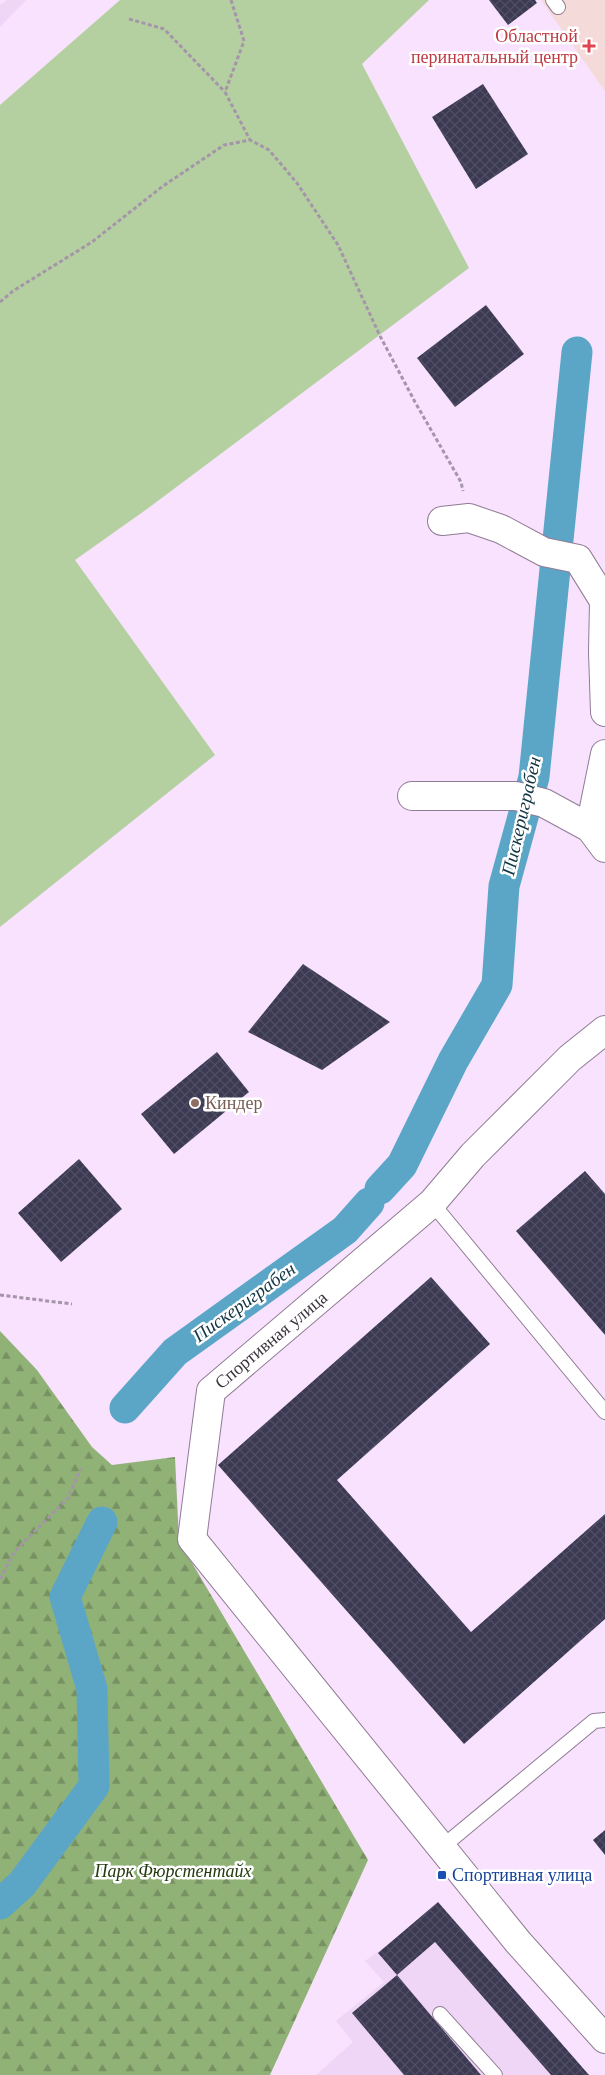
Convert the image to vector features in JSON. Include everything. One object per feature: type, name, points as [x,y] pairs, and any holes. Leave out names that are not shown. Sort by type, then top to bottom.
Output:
[{"type":"street","points":[[442,521],[469,518],[501,529],[544,552],[578,559],[604,600],[605,712]]},
{"type":"street","points":[[412,796],[516,796],[544,803],[597,838],[605,754]]},
{"type":"street","name":"Спортивная улица","points":[[605,1030],[570,1058],[473,1155],[432,1203],[211,1391],[192,1539],[518,1942],[605,2039]]},
{"type":"lane","points":[[432,1203],[605,1412]]},
{"type":"lane","points":[[441,1848],[594,1721],[605,1720]]},
{"type":"lane","points":[[440,2014],[495,2075]]},
{"type":"path","points":[[225,92],[244,41],[231,0]]},
{"type":"path","points":[[129,19],[164,29],[225,92],[250,140],[269,150],[297,182],[338,245],[380,336],[461,482],[469,518]]},
{"type":"path","points":[[0,302],[13,291],[92,242],[163,186],[224,144],[250,140]]},
{"type":"path","points":[[0,1295],[72,1304]]},
{"type":"path","points":[[0,1579],[15,1551],[68,1498],[81,1468]]},
{"type":"shaded area","points":[[7,0],[26,0],[0,27],[0,5]]},
{"type":"shaded area","name":"Областной перинатальный центр","points":[[541,0],[605,0],[605,91]]},
{"type":"shaded area","points":[[435,1910],[589,2075],[316,2075],[353,2042],[336,2021],[384,1982],[365,1961]]},
{"type":"green space","points":[[120,0],[429,0],[362,64],[469,268],[147,509],[75,560],[215,755],[0,927],[0,105]]},
{"type":"green space","name":"Парк Фюрстентайх","points":[[0,1331],[37,1370],[92,1447],[112,1465],[175,1457],[179,1541],[368,1860],[270,2075],[0,2075]]},
{"type":"building","points":[[489,0],[535,0],[537,3],[508,25]]},
{"type":"building","points":[[483,84],[528,154],[476,189],[432,117]]},
{"type":"building","points":[[486,305],[524,354],[455,407],[417,358]]},
{"type":"building","points":[[303,964],[390,1022],[322,1070],[248,1032]]},
{"type":"building","name":"Киндер","points":[[217,1052],[249,1092],[174,1154],[141,1114]]},
{"type":"building","points":[[79,1159],[122,1209],[61,1262],[18,1213]]},
{"type":"building","points":[[585,1171],[605,1194],[605,1335],[516,1231]]},
{"type":"building","points":[[431,1277],[490,1344],[337,1480],[471,1632],[605,1514],[605,1619],[464,1744],[218,1465]]},
{"type":"building","points":[[605,1830],[605,1855],[593,1840]]},
{"type":"building","points":[[438,1902],[589,2075],[551,2075],[435,1942],[397,1975],[378,1953]]},
{"type":"building","points":[[397,1975],[481,2075],[404,2075],[352,2013]]},
{"type":"waterway","name":"Пискериграбен","points":[[380,1189],[402,1165],[453,1061],[497,985],[504,886],[534,777],[577,352]]},
{"type":"waterway","name":"Пискериграбен","points":[[125,1408],[175,1352],[345,1230],[369,1203]]},
{"type":"waterway","name":"Пискериграбен","points":[[0,1904],[22,1884],[94,1786],[92,1689],[65,1597],[102,1522]]},
{"type":"place","name":"Областной перинатальный центр","points":[[589,46]]},
{"type":"place","name":"Киндер","points":[[195,1103]]},
{"type":"place","name":"Спортивная улица","points":[[442,1875]]}]
